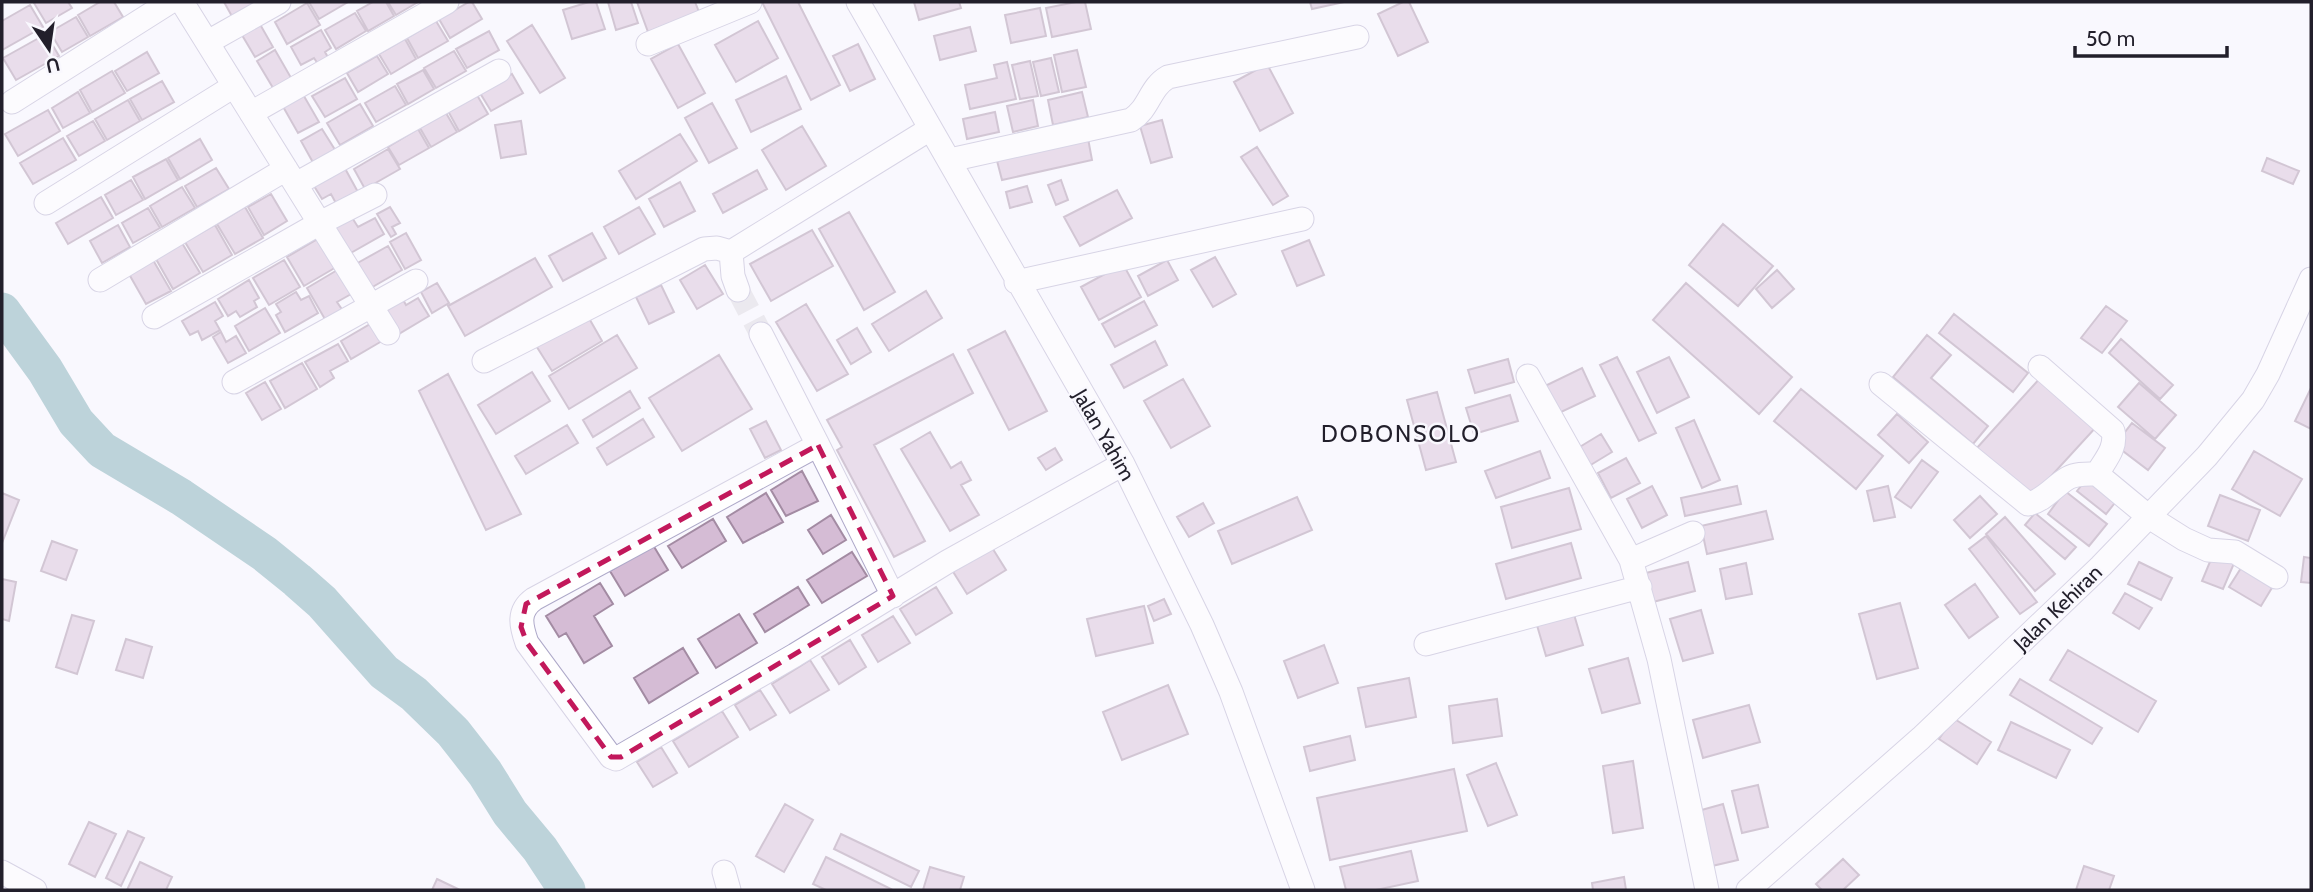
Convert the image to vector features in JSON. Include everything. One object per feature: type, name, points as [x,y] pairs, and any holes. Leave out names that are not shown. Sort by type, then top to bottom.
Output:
[{"type":"street","points":[[12,102],[170,2]]},
{"type":"street","points":[[182,2],[388,333]]},
{"type":"street","points":[[208,42],[279,2]]},
{"type":"street","points":[[251,113],[447,2]]},
{"type":"street","points":[[648,44],[750,2]]},
{"type":"street","name":"Jalan Yahim","points":[[858,2],[950,160],[1016,282],[1123,464],[1202,625],[1231,692],[1303,890]]},
{"type":"street","points":[[950,160],[1131,120],[1146,107],[1158,83],[1168,77],[1357,37]]},
{"type":"street","points":[[100,280],[291,177],[499,71]]},
{"type":"street","points":[[46,203],[234,86]]},
{"type":"street","points":[[484,362],[704,249],[717,248],[731,252],[930,129]]},
{"type":"street","points":[[155,317],[320,223],[375,195]]},
{"type":"street","points":[[1016,282],[1302,219]]},
{"type":"street","points":[[731,252],[733,276],[738,290]]},
{"type":"street","name":"Jalan Kehiran","points":[[1748,890],[1921,738],[2048,618],[2207,456],[2253,400],[2269,374],[2311,279]]},
{"type":"street","points":[[234,382],[370,304],[416,281]]},
{"type":"street","points":[[761,334],[893,596]]},
{"type":"street","points":[[2040,367],[2113,431],[2116,440],[2113,449],[2097,474]]},
{"type":"street","points":[[1528,376],[1630,560],[1640,587],[1659,659],[1707,890]]},
{"type":"street","points":[[1881,384],[2028,504],[2036,503],[2069,477],[2077,474],[2097,474],[2149,517],[2201,548],[2235,552],[2276,577]]},
{"type":"street","points":[[818,445],[526,604],[521,627],[527,643],[611,757],[616,759],[987,539],[1123,464]]},
{"type":"street","points":[[1630,560],[1693,533]]},
{"type":"street","points":[[1426,644],[1640,587]]},
{"type":"street","points":[[2,872],[36,890]]},
{"type":"highlighted area","points":[[818,445],[893,596],[621,757],[611,757],[527,643],[521,627],[526,604]]},
{"type":"building","points":[[68,2],[72,8],[46,23],[34,3]]},
{"type":"building","points":[[100,2],[114,2],[123,17],[90,36],[78,15]]},
{"type":"building","points":[[224,2],[251,2],[255,8],[234,20]]},
{"type":"building","points":[[309,2],[348,2],[319,19]]},
{"type":"building","points":[[373,2],[386,2],[394,16],[368,31],[357,11]]},
{"type":"building","points":[[388,2],[418,2],[396,15]]},
{"type":"building","points":[[472,2],[482,19],[450,38],[439,19]]},
{"type":"building","points":[[596,2],[605,29],[572,39],[563,10]]},
{"type":"building","points":[[608,2],[631,2],[638,23],[616,30]]},
{"type":"building","points":[[637,2],[695,2],[699,12],[648,32]]},
{"type":"building","points":[[762,2],[798,2],[840,85],[811,100]]},
{"type":"building","points":[[914,2],[959,2],[961,8],[919,20]]},
{"type":"building","points":[[1085,2],[1091,29],[1052,37],[1046,8]]},
{"type":"building","points":[[1310,2],[1344,2],[1312,9]]},
{"type":"building","points":[[1403,2],[1409,2],[1428,42],[1398,56],[1378,14]]},
{"type":"building","points":[[307,3],[320,25],[287,44],[275,22]]},
{"type":"building","points":[[30,5],[43,27],[2,50],[2,21]]},
{"type":"building","points":[[1040,8],[1046,36],[1011,43],[1005,15]]},
{"type":"building","points":[[355,13],[366,31],[336,49],[325,30]]},
{"type":"building","points":[[76,17],[88,37],[62,52],[50,32]]},
{"type":"building","points":[[257,19],[273,47],[255,57],[239,30]]},
{"type":"building","points":[[436,21],[448,41],[418,58],[407,38]]},
{"type":"building","points":[[758,21],[778,58],[736,82],[715,45]]},
{"type":"building","points":[[532,25],[565,78],[540,93],[507,41]]},
{"type":"building","points":[[970,27],[976,51],[940,60],[934,36]]},
{"type":"building","points":[[321,30],[331,48],[325,52],[330,61],[320,67],[314,58],[301,65],[291,47]]},
{"type":"building","points":[[489,31],[499,50],[467,68],[456,49]]},
{"type":"building","points":[[46,34],[59,56],[16,80],[3,58]]},
{"type":"building","points":[[405,39],[416,59],[391,74],[379,54]]},
{"type":"building","points":[[678,44],[705,93],[678,108],[651,59]]},
{"type":"building","points":[[858,44],[875,79],[850,91],[833,56]]},
{"type":"building","points":[[275,50],[294,83],[276,93],[257,61]]},
{"type":"building","points":[[1077,50],[1086,87],[1062,92],[1054,55]]},
{"type":"building","points":[[454,51],[466,71],[436,88],[424,68]]},
{"type":"building","points":[[147,52],[159,73],[127,91],[115,71]]},
{"type":"building","points":[[377,56],[388,74],[358,92],[347,73]]},
{"type":"building","points":[[1051,58],[1059,92],[1041,96],[1033,62]]},
{"type":"building","points":[[1030,61],[1038,96],[1020,99],[1012,65]]},
{"type":"building","points":[[1007,62],[1016,99],[970,109],[965,85],[997,78],[994,65]]},
{"type":"building","points":[[1267,64],[1293,113],[1260,131],[1234,82]]},
{"type":"building","points":[[423,70],[434,89],[408,104],[397,84]]},
{"type":"building","points":[[112,71],[125,93],[92,112],[80,90]]},
{"type":"building","points":[[512,74],[523,93],[491,111],[480,93]]},
{"type":"building","points":[[786,76],[801,109],[751,132],[736,100]]},
{"type":"building","points":[[345,78],[357,99],[325,117],[312,96]]},
{"type":"building","points":[[162,81],[174,102],[142,120],[130,99]]},
{"type":"building","points":[[395,86],[406,105],[376,122],[365,103]]},
{"type":"building","points":[[301,91],[319,122],[298,133],[281,103]]},
{"type":"building","points":[[78,92],[90,113],[63,128],[52,108]]},
{"type":"building","points":[[1082,92],[1088,117],[1053,125],[1048,100]]},
{"type":"building","points":[[477,95],[488,114],[459,131],[448,111]]},
{"type":"building","points":[[128,100],[140,121],[107,140],[95,119]]},
{"type":"building","points":[[1033,100],[1038,126],[1013,132],[1007,106]]},
{"type":"building","points":[[712,103],[737,148],[709,163],[685,118]]},
{"type":"building","points":[[360,104],[373,126],[340,145],[327,123]]},
{"type":"building","points":[[48,110],[60,131],[18,156],[5,134]]},
{"type":"building","points":[[995,112],[999,132],[967,139],[963,119]]},
{"type":"building","points":[[446,113],[457,132],[431,147],[420,128]]},
{"type":"building","points":[[1162,120],[1172,157],[1151,163],[1140,126]]},
{"type":"building","points":[[93,121],[105,141],[79,156],[67,136]]},
{"type":"building","points":[[521,121],[526,154],[501,158],[495,125]]},
{"type":"building","points":[[802,126],[826,166],[786,190],[762,150]]},
{"type":"building","points":[[322,129],[337,153],[315,166],[301,141]]},
{"type":"building","points":[[418,129],[429,148],[399,165],[388,147]]},
{"type":"building","points":[[1087,133],[1092,160],[1002,180],[995,153]]},
{"type":"building","points":[[680,134],[697,161],[636,199],[619,171]]},
{"type":"building","points":[[63,138],[76,160],[33,184],[20,163]]},
{"type":"building","points":[[200,139],[212,160],[180,179],[168,158]]},
{"type":"building","points":[[1257,147],[1288,196],[1273,205],[1241,157]]},
{"type":"building","points":[[388,149],[400,169],[365,189],[354,169]]},
{"type":"building","points":[[2267,158],[2299,171],[2293,184],[2262,171]]},
{"type":"building","points":[[166,159],[178,180],[145,199],[133,177]]},
{"type":"building","points":[[342,163],[359,194],[338,207],[331,194],[322,199],[311,181]]},
{"type":"building","points":[[216,168],[229,189],[197,207],[185,186]]},
{"type":"building","points":[[757,170],[767,189],[723,213],[713,194]]},
{"type":"building","points":[[131,180],[143,200],[116,215],[105,195]]},
{"type":"building","points":[[1061,180],[1068,200],[1056,205],[1048,185]]},
{"type":"building","points":[[680,182],[695,211],[664,227],[649,199]]},
{"type":"building","points":[[1027,186],[1032,202],[1010,208],[1006,192]]},
{"type":"building","points":[[182,187],[195,208],[162,227],[150,206]]},
{"type":"building","points":[[1117,190],[1132,218],[1080,246],[1064,217]]},
{"type":"building","points":[[271,194],[287,221],[264,235],[248,207]]},
{"type":"building","points":[[101,197],[113,218],[68,244],[56,223]]},
{"type":"building","points":[[245,207],[263,238],[235,254],[217,224]]},
{"type":"building","points":[[390,207],[400,223],[392,227],[396,234],[391,237],[377,214]]},
{"type":"building","points":[[639,207],[655,234],[619,254],[604,227]]},
{"type":"building","points":[[148,208],[160,228],[133,243],[122,223]]},
{"type":"building","points":[[849,212],[895,292],[864,310],[819,229]]},
{"type":"building","points":[[351,216],[358,227],[375,218],[384,234],[349,254],[333,227]]},
{"type":"building","points":[[1723,224],[1773,266],[1738,306],[1689,265]]},
{"type":"building","points":[[118,225],[130,247],[102,263],[90,241]]},
{"type":"building","points":[[215,225],[232,255],[203,272],[185,242]]},
{"type":"building","points":[[812,230],[833,266],[771,301],[750,264]]},
{"type":"building","points":[[406,233],[421,260],[405,269],[390,242]]},
{"type":"building","points":[[592,233],[606,258],[563,281],[549,256]]},
{"type":"building","points":[[321,237],[338,266],[304,286],[287,257]]},
{"type":"building","points":[[1309,240],[1324,275],[1297,286],[1282,251]]},
{"type":"building","points":[[182,243],[200,273],[173,289],[156,259]]},
{"type":"building","points":[[388,246],[402,270],[369,289],[354,265]]},
{"type":"building","points":[[1215,257],[1236,294],[1213,307],[1191,270]]},
{"type":"building","points":[[535,258],[552,287],[465,336],[448,306]]},
{"type":"building","points":[[153,260],[171,291],[146,304],[129,274]]},
{"type":"building","points":[[284,260],[300,287],[269,305],[253,278]]},
{"type":"building","points":[[1167,260],[1178,280],[1148,296],[1138,276]]},
{"type":"building","points":[[1123,264],[1141,297],[1099,320],[1081,287]]},
{"type":"building","points":[[705,265],[723,294],[697,309],[680,280]]},
{"type":"building","points":[[339,269],[353,293],[337,302],[343,311],[326,321],[307,288]]},
{"type":"building","points":[[1777,270],[1794,289],[1772,308],[1756,289]]},
{"type":"building","points":[[249,280],[259,298],[254,301],[257,307],[240,317],[236,311],[228,316],[218,299]]},
{"type":"building","points":[[437,283],[449,303],[432,313],[421,292]]},
{"type":"building","points":[[1686,283],[1792,377],[1759,414],[1653,320]]},
{"type":"building","points":[[661,285],[674,312],[649,324],[636,297]]},
{"type":"building","points":[[926,291],[942,318],[889,351],[872,324]]},
{"type":"building","points":[[296,292],[301,300],[309,296],[318,313],[285,332],[276,315],[281,312],[276,304]]},
{"type":"building","points":[[401,296],[406,305],[418,298],[429,316],[397,335],[381,307]]},
{"type":"building","points":[[1144,301],[1157,325],[1115,347],[1102,324]]},
{"type":"building","points":[[215,302],[223,316],[215,321],[220,330],[202,340],[198,331],[190,335],[182,321]]},
{"type":"building","points":[[806,304],[848,374],[817,391],[776,322]]},
{"type":"building","points":[[2106,306],[2127,321],[2102,353],[2081,338]]},
{"type":"building","points":[[265,308],[280,333],[249,351],[235,326]]},
{"type":"building","points":[[586,313],[602,341],[552,371],[535,344]]},
{"type":"building","points":[[1954,314],[2028,373],[2013,392],[1939,333]]},
{"type":"building","points":[[372,323],[382,341],[351,359],[341,341]]},
{"type":"building","points":[[857,328],[871,352],[851,364],[837,340]]},
{"type":"building","points":[[1005,331],[1047,411],[1009,430],[968,350]]},
{"type":"building","points":[[221,332],[226,342],[236,336],[246,353],[228,363],[213,337]]},
{"type":"building","points":[[617,335],[637,368],[569,409],[549,376]]},
{"type":"building","points":[[1927,335],[1951,355],[1931,378],[1988,426],[1973,444],[1893,377]]},
{"type":"building","points":[[2121,339],[2173,385],[2160,399],[2109,353]]},
{"type":"building","points":[[1155,341],[1167,365],[1124,388],[1111,365]]},
{"type":"building","points":[[338,344],[348,361],[330,371],[334,378],[320,387],[305,362]]},
{"type":"building","points":[[953,354],[973,393],[874,445],[925,541],[894,557],[837,450],[842,447],[827,420]]},
{"type":"building","points":[[719,355],[752,409],[682,451],[649,398]]},
{"type":"building","points":[[1617,357],[1656,433],[1639,441],[1600,365]]},
{"type":"building","points":[[1669,357],[1689,397],[1657,413],[1637,372]]},
{"type":"building","points":[[1508,359],[1514,382],[1475,393],[1468,370]]},
{"type":"building","points":[[302,363],[317,389],[285,408],[270,381]]},
{"type":"building","points":[[1582,368],[1595,396],[1559,413],[1545,386]]},
{"type":"building","points":[[532,372],[550,401],[496,434],[478,405]]},
{"type":"building","points":[[448,374],[521,514],[486,530],[419,391]]},
{"type":"building","points":[[2042,376],[2097,426],[2031,498],[1976,449]]},
{"type":"building","points":[[1183,379],[1210,426],[1171,448],[1144,401]]},
{"type":"building","points":[[265,382],[281,409],[262,420],[246,393]]},
{"type":"building","points":[[2139,383],[2176,415],[2155,439],[2118,407]]},
{"type":"building","points":[[2311,388],[2311,429],[2295,421]]},
{"type":"building","points":[[1801,389],[1883,456],[1856,489],[1774,421]]},
{"type":"building","points":[[630,391],[640,408],[593,437],[583,420]]},
{"type":"building","points":[[1437,392],[1456,462],[1426,470],[1407,400]]},
{"type":"building","points":[[1510,395],[1518,421],[1474,434],[1466,408]]},
{"type":"building","points":[[1897,414],[1928,442],[1909,463],[1878,435]]},
{"type":"building","points":[[643,419],[654,437],[607,465],[597,448]]},
{"type":"building","points":[[1694,420],[1720,480],[1702,488],[1676,428]]},
{"type":"building","points":[[766,421],[781,450],[765,458],[750,429]]},
{"type":"building","points":[[2132,423],[2165,448],[2148,470],[2115,445]]},
{"type":"building","points":[[567,425],[578,443],[526,474],[515,456]]},
{"type":"building","points":[[930,432],[951,468],[961,462],[971,480],[961,485],[979,515],[950,531],[901,449]]},
{"type":"building","points":[[1601,434],[1612,452],[1589,466],[1578,448]]},
{"type":"building","points":[[1055,448],[1062,460],[1046,470],[1038,458]]},
{"type":"building","points":[[1540,451],[1550,478],[1496,498],[1485,471]]},
{"type":"building","points":[[2254,451],[2302,479],[2280,516],[2232,489]]},
{"type":"building","points":[[1626,458],[1640,483],[1611,498],[1598,473]]},
{"type":"building","points":[[1922,460],[1938,472],[1911,508],[1895,497]]},
{"type":"building","points":[[802,471],[818,501],[786,516],[771,490]]},
{"type":"building","points":[[2089,476],[2118,499],[2106,514],[2077,491]]},
{"type":"building","points":[[1652,486],[1667,515],[1642,528],[1627,499]]},
{"type":"building","points":[[1737,486],[1741,504],[1685,516],[1681,498]]},
{"type":"building","points":[[1888,486],[1895,517],[1874,521],[1867,491]]},
{"type":"building","points":[[1569,488],[1581,529],[1512,548],[1501,507]]},
{"type":"building","points":[[2065,491],[2107,524],[2089,546],[2048,514]]},
{"type":"building","points":[[2,493],[19,500],[2,543]]},
{"type":"building","points":[[766,493],[783,522],[743,543],[727,517]]},
{"type":"building","points":[[2220,495],[2260,510],[2248,541],[2208,526]]},
{"type":"building","points":[[1980,496],[1997,514],[1970,538],[1954,520]]},
{"type":"building","points":[[1297,497],[1312,530],[1232,564],[1218,531]]},
{"type":"building","points":[[1203,503],[1214,523],[1189,537],[1177,517]]},
{"type":"building","points":[[1766,511],[1773,539],[1707,554],[1701,526]]},
{"type":"building","points":[[2035,513],[2076,547],[2065,559],[2025,525]]},
{"type":"building","points":[[831,515],[846,540],[823,554],[808,530]]},
{"type":"building","points":[[2005,517],[2055,574],[2035,591],[1986,534]]},
{"type":"building","points":[[713,519],[726,541],[682,568],[668,546]]},
{"type":"building","points":[[1986,536],[2037,602],[2020,614],[1969,549]]},
{"type":"building","points":[[52,541],[77,550],[66,580],[41,571]]},
{"type":"building","points":[[1571,543],[1581,578],[1506,599],[1496,564]]},
{"type":"building","points":[[653,545],[668,570],[625,596],[610,571]]},
{"type":"building","points":[[991,546],[1006,570],[967,594],[952,570]]},
{"type":"building","points":[[852,552],[867,576],[822,603],[807,580]]},
{"type":"building","points":[[2214,552],[2235,561],[2223,589],[2202,581]]},
{"type":"building","points":[[2304,557],[2311,558],[2311,583],[2301,582]]},
{"type":"building","points":[[1688,562],[1695,591],[1653,602],[1646,573]]},
{"type":"building","points":[[2139,562],[2172,578],[2161,600],[2128,584]]},
{"type":"building","points":[[1746,563],[1752,594],[1726,599],[1720,569]]},
{"type":"building","points":[[2241,568],[2273,586],[2261,606],[2229,587]]},
{"type":"building","points":[[2,579],[16,582],[9,621],[2,619]]},
{"type":"building","points":[[600,583],[613,604],[594,616],[612,646],[584,663],[566,633],[559,637],[546,616]]},
{"type":"building","points":[[1975,584],[1998,617],[1969,638],[1945,605]]},
{"type":"building","points":[[798,587],[809,605],[765,632],[754,614]]},
{"type":"building","points":[[936,587],[952,613],[916,635],[900,609]]},
{"type":"building","points":[[2125,593],[2152,608],[2139,629],[2113,613]]},
{"type":"building","points":[[1164,599],[1171,614],[1154,621],[1148,606]]},
{"type":"building","points":[[1900,603],[1918,668],[1877,679],[1859,614]]},
{"type":"building","points":[[1144,606],[1153,643],[1096,656],[1087,619]]},
{"type":"building","points":[[1701,610],[1713,653],[1683,661],[1670,619]]},
{"type":"building","points":[[1573,611],[1583,645],[1546,656],[1536,622]]},
{"type":"building","points":[[739,614],[757,643],[716,668],[698,639]]},
{"type":"building","points":[[72,615],[94,621],[77,674],[56,667]]},
{"type":"building","points":[[893,616],[910,643],[878,662],[862,635]]},
{"type":"building","points":[[126,639],[152,647],[143,678],[116,670]]},
{"type":"building","points":[[850,640],[866,667],[839,684],[822,657]]},
{"type":"building","points":[[1324,645],[1338,683],[1298,698],[1284,661]]},
{"type":"building","points":[[683,648],[698,673],[649,703],[634,678]]},
{"type":"building","points":[[2068,650],[2156,701],[2138,732],[2050,680]]},
{"type":"building","points":[[1628,658],[1640,703],[1602,713],[1589,669]]},
{"type":"building","points":[[810,660],[829,690],[790,713],[772,684]]},
{"type":"building","points":[[1409,678],[1416,717],[1366,727],[1358,688]]},
{"type":"building","points":[[2020,679],[2102,728],[2092,744],[2010,695]]},
{"type":"building","points":[[1168,685],[1188,734],[1122,760],[1103,712]]},
{"type":"building","points":[[760,690],[776,715],[750,730],[735,705]]},
{"type":"building","points":[[1497,699],[1502,736],[1453,743],[1449,706]]},
{"type":"building","points":[[1749,705],[1760,742],[1703,758],[1693,720]]},
{"type":"building","points":[[722,711],[738,737],[689,767],[673,741]]},
{"type":"building","points":[[1953,718],[1991,742],[1977,764],[1939,739]]},
{"type":"building","points":[[2011,722],[2070,750],[2056,778],[1998,750]]},
{"type":"building","points":[[1350,736],[1355,760],[1310,771],[1304,747]]},
{"type":"building","points":[[661,747],[677,773],[653,787],[637,762]]},
{"type":"building","points":[[1633,761],[1643,828],[1613,833],[1603,766]]},
{"type":"building","points":[[1496,763],[1517,815],[1488,826],[1467,775]]},
{"type":"building","points":[[1454,769],[1467,831],[1330,860],[1317,798]]},
{"type":"building","points":[[1758,785],[1768,827],[1742,833],[1732,791]]},
{"type":"building","points":[[785,804],[813,820],[784,872],[756,856]]},
{"type":"building","points":[[1723,804],[1738,860],[1712,866],[1698,811]]},
{"type":"building","points":[[89,822],[116,834],[95,877],[69,864]]},
{"type":"building","points":[[128,831],[144,838],[121,886],[106,878]]},
{"type":"building","points":[[841,834],[919,871],[911,887],[834,849]]},
{"type":"building","points":[[1411,851],[1418,881],[1376,890],[1346,890],[1340,867]]},
{"type":"building","points":[[826,857],[891,889],[826,890],[813,884]]},
{"type":"building","points":[[1843,859],[1859,875],[1843,890],[1822,890],[1816,884]]},
{"type":"building","points":[[140,862],[172,877],[166,890],[127,890]]},
{"type":"building","points":[[2084,866],[2114,876],[2109,890],[2076,890]]},
{"type":"building","points":[[930,867],[964,877],[960,890],[923,890]]},
{"type":"building","points":[[1624,877],[1626,890],[1593,890],[1592,883]]},
{"type":"building","points":[[437,879],[460,890],[432,890]]},
{"type":"waterway","points":[[2,311],[45,370],[76,422],[102,450],[181,497],[265,554],[322,602],[384,672],[414,694],[453,732],[567,890]]},
{"type":"tunnel","points":[[738,290],[761,334]]},
{"type":"district","name":"DOBONSOLO","points":[[1401,434]]}]
